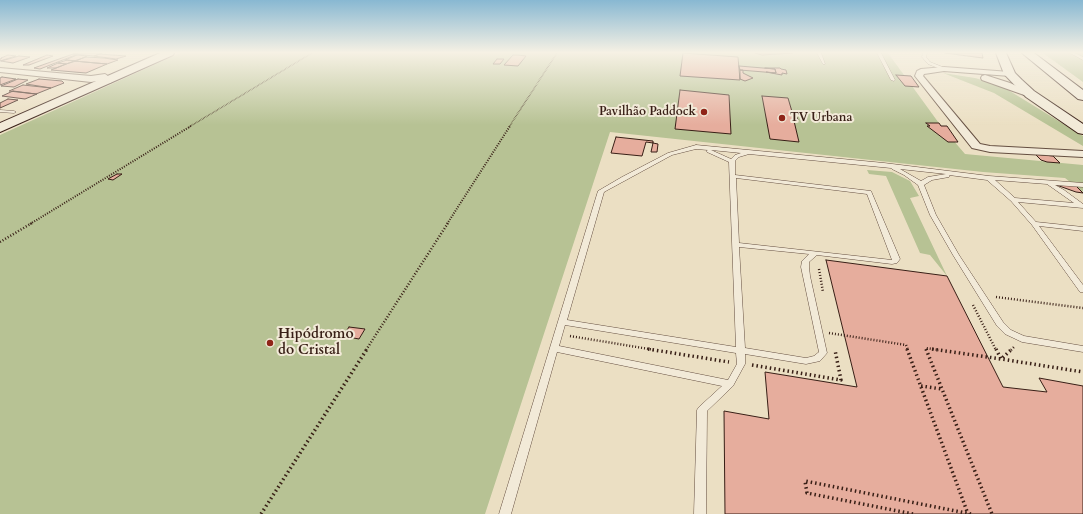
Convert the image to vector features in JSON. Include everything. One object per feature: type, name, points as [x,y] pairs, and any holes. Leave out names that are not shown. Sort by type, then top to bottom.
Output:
[{"type":"main road","points":[[0,118],[96,77]]},
{"type":"main road","points":[[0,128],[117,77]]},
{"type":"main road","points":[[1013,77],[1030,94],[1083,130]]},
{"type":"main road","points":[[1043,77],[1065,82]]},
{"type":"main road","points":[[1058,77],[1083,96]]},
{"type":"main road","points":[[1030,94],[1042,98],[1065,101],[1083,100]]},
{"type":"street","points":[[71,77],[97,81],[110,80]]},
{"type":"street","points":[[920,77],[976,146],[990,149],[1083,154]]},
{"type":"street","points":[[981,77],[1007,84],[1030,94]]},
{"type":"lane","points":[[0,111],[14,112]]},
{"type":"lane","points":[[505,514],[601,191],[670,154],[689,148],[749,152],[884,165],[989,178],[1083,185]]},
{"type":"lane","points":[[702,148],[732,161]]},
{"type":"lane","points":[[700,514],[702,410],[730,384],[741,364],[737,245],[732,161],[737,156],[749,152]]},
{"type":"lane","points":[[884,165],[899,170],[921,184],[933,215],[970,278],[1000,324],[1008,332],[1022,339],[1083,349]]},
{"type":"lane","points":[[921,184],[930,178],[939,176],[966,175]]},
{"type":"lane","points":[[733,176],[869,192],[896,261],[892,262],[737,245]]},
{"type":"lane","points":[[989,178],[1013,200],[1034,224],[1083,290]]},
{"type":"lane","points":[[1046,182],[1062,191],[1082,206]]},
{"type":"lane","points":[[1013,200],[1082,206]]},
{"type":"lane","points":[[1034,224],[1083,228]]},
{"type":"lane","points":[[562,322],[806,361],[817,359],[823,353],[805,266],[806,261],[815,253]]},
{"type":"lane","points":[[554,348],[730,384]]},
{"type":"path","points":[[0,242],[272,77]]},
{"type":"path","points":[[261,514],[542,77]]},
{"type":"path","points":[[845,336],[906,345],[968,514]]},
{"type":"path","points":[[992,514],[926,348],[1001,359],[1022,339]]},
{"type":"path","points":[[921,386],[942,389]]},
{"type":"path","points":[[912,514],[807,493],[805,481],[971,514]]},
{"type":"green space","name":"Hipódromo do Cristal","points":[[127,77],[905,77],[941,126],[965,154],[1083,165],[1083,192],[1065,178],[983,172],[610,132],[485,514],[0,514],[0,135]]},
{"type":"green space","points":[[953,77],[975,78],[1000,85],[1083,136],[1083,146],[994,93]]},
{"type":"green space","points":[[1076,77],[1083,77],[1083,82]]},
{"type":"green space","points":[[867,170],[892,172],[910,181],[919,196],[910,198],[947,276],[930,255],[920,253],[886,176],[869,174]]},
{"type":"building","points":[[695,77],[740,77],[740,80]]},
{"type":"building","points":[[740,77],[753,78],[745,81],[740,79]]},
{"type":"building","points":[[898,77],[912,77],[919,87],[905,86]]},
{"type":"building","points":[[0,78],[16,79],[0,85]]},
{"type":"building","points":[[18,79],[28,80],[14,87],[1,86]]},
{"type":"building","points":[[39,79],[62,81],[64,83],[51,88],[26,84]]},
{"type":"building","points":[[23,85],[51,88],[36,94],[9,91]]},
{"type":"building","name":"Pavilhão Paddock","points":[[680,90],[729,95],[731,134],[675,129]]},
{"type":"building","points":[[13,91],[37,94],[25,99],[2,96]]},
{"type":"building","name":"TV Urbana","points":[[762,96],[788,98],[793,115],[797,117],[798,120],[794,121],[799,142],[770,139]]},
{"type":"building","points":[[8,99],[18,100],[0,108],[0,103]]},
{"type":"building","points":[[926,123],[939,123],[941,126],[947,126],[958,142],[948,142],[927,126],[930,126]]},
{"type":"building","points":[[616,137],[653,141],[653,143],[646,142],[642,156],[611,153]]},
{"type":"building","points":[[653,143],[658,144],[657,152],[651,152]]},
{"type":"building","points":[[1035,154],[1053,156],[1060,163],[1041,160]]},
{"type":"building","points":[[117,174],[122,174],[113,180],[108,179]]},
{"type":"building","points":[[1048,182],[1075,185],[1083,193],[1076,192]]},
{"type":"building","points":[[826,260],[947,276],[1003,387],[1047,392],[1039,378],[1083,386],[1083,514],[725,514],[724,411],[769,419],[765,372],[857,387]]},
{"type":"building","points":[[349,327],[365,329],[359,339],[343,336]]},
{"type":"place","name":"Pavilhão Paddock","points":[[704,112]]},
{"type":"place","name":"TV Urbana","points":[[782,118]]},
{"type":"place","name":"Hipódromo do Cristal","points":[[270,343]]}]
